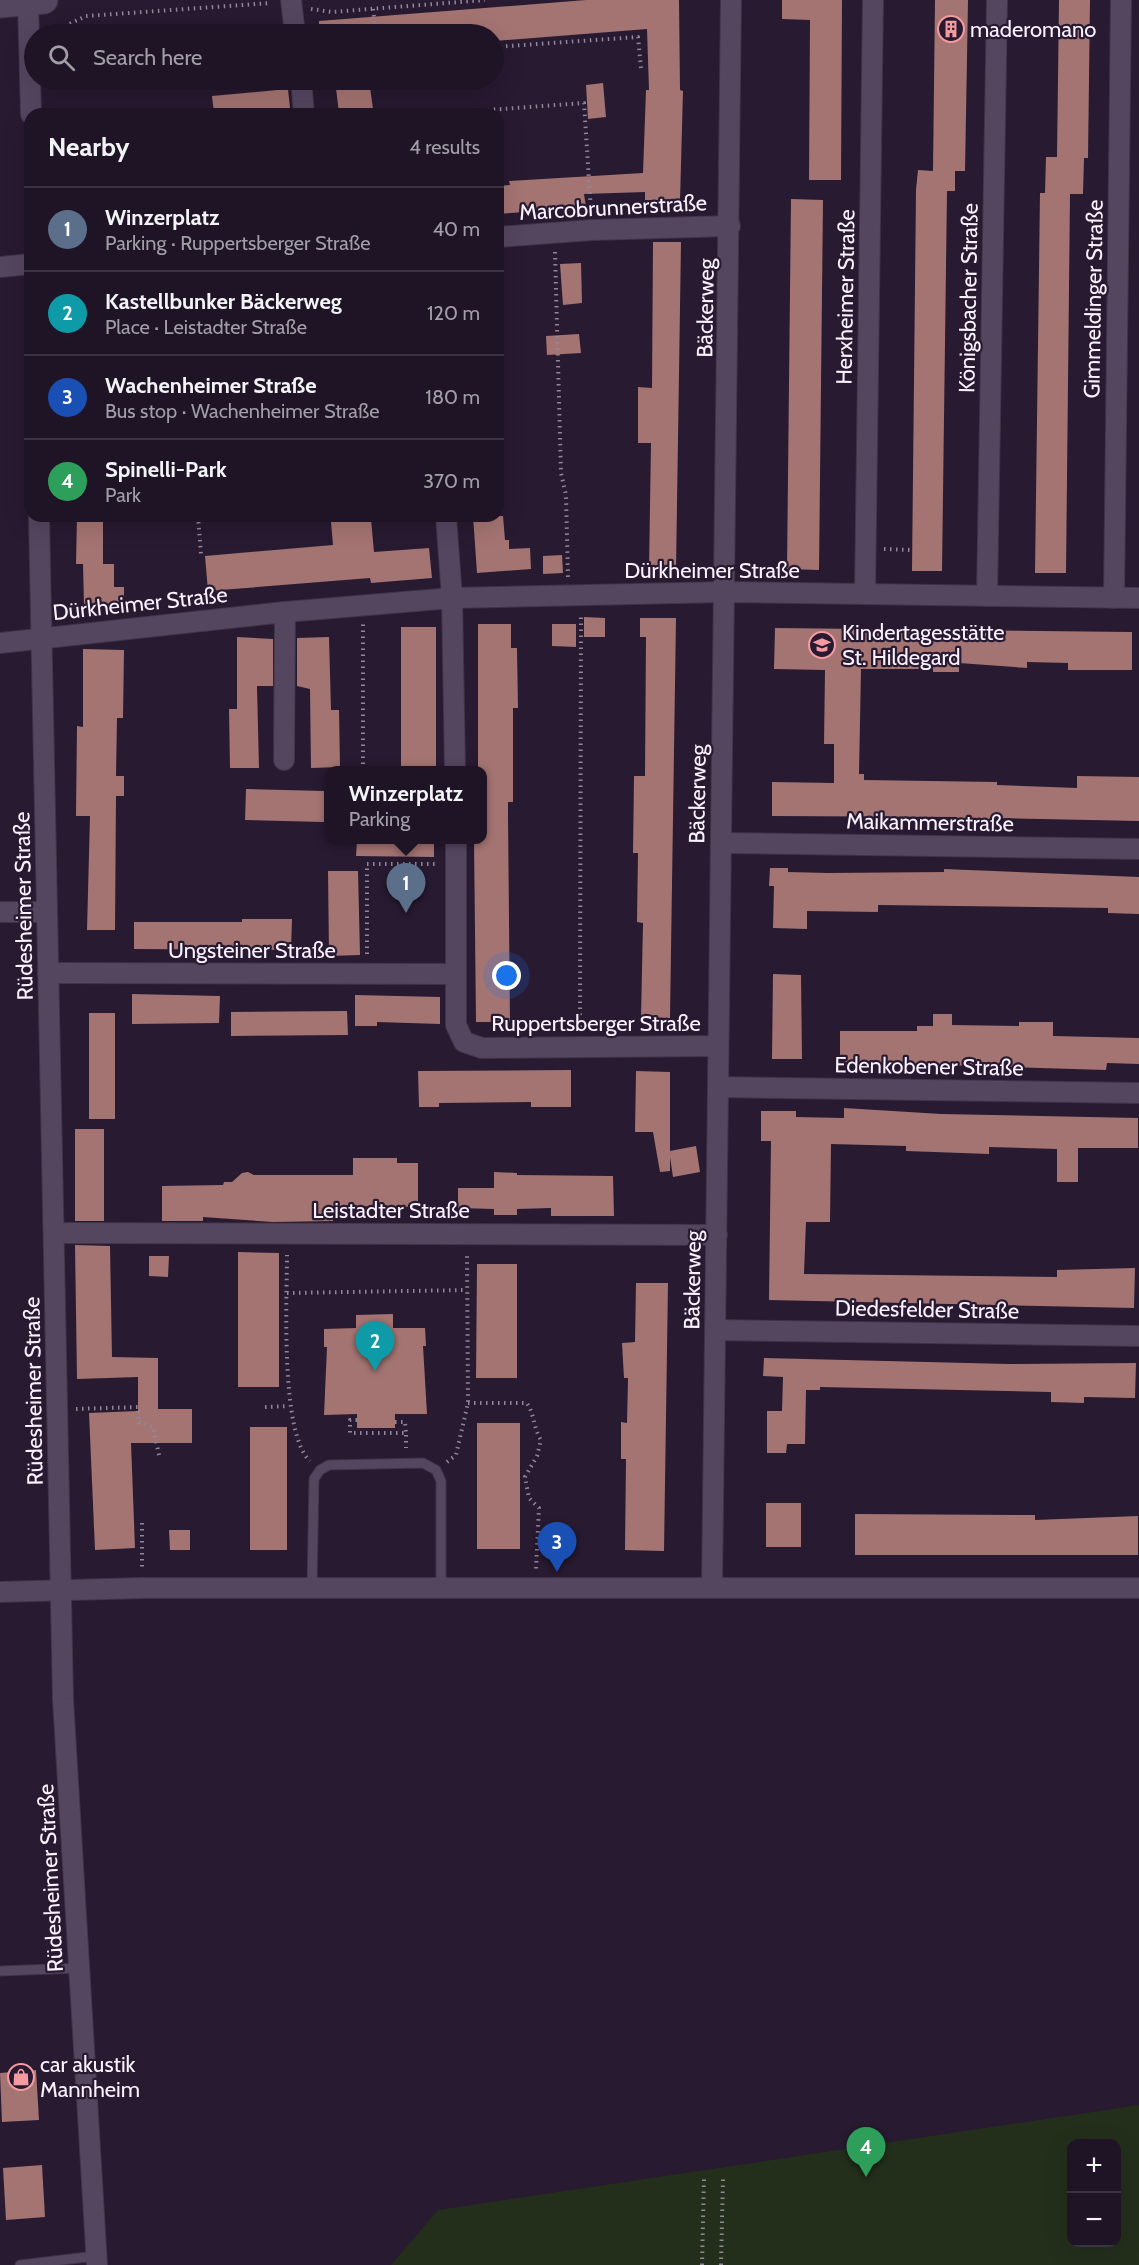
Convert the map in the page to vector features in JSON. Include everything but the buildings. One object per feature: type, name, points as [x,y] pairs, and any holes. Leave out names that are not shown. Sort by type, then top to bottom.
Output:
[{"type":"main road","points":[[0,4],[36,1]]},
{"type":"street","name":"Bäckerweg","points":[[712,1588],[731,0]]},
{"type":"street","name":"Herxheimer Straße","points":[[865,594],[873,0]]},
{"type":"street","name":"Königsbacher Straße","points":[[987,596],[997,0]]},
{"type":"street","name":"Gimmeldinger Straße","points":[[1114,598],[1121,0]]},
{"type":"street","points":[[30,24],[36,1]]},
{"type":"street","points":[[292,3],[295,24]]},
{"type":"street","points":[[30,90],[31,108]]},
{"type":"street","points":[[302,90],[303,108]]},
{"type":"street","name":"Marcobrunnerstraße","points":[[504,237],[592,230],[730,226]]},
{"type":"street","points":[[0,267],[24,265]]},
{"type":"street","name":"Rüdesheimer Straße","points":[[39,522],[63,1699],[97,2260]]},
{"type":"street","points":[[446,522],[452,598],[455,766]]},
{"type":"street","name":"Dürkheimer Straße","points":[[0,643],[285,612],[452,598],[724,592],[1139,598]]},
{"type":"street","points":[[284,760],[285,612]]},
{"type":"street","name":"Maikammerstraße","points":[[721,843],[1139,849]]},
{"type":"street","name":"Ruppertsberger Straße","points":[[456,844],[456,1025],[464,1042],[482,1048],[718,1046]]},
{"type":"street","points":[[0,912],[47,912]]},
{"type":"street","name":"Ungsteiner Straße","points":[[48,973],[456,974]]},
{"type":"street","name":"Edenkobener Straße","points":[[718,1087],[1139,1093]]},
{"type":"street","name":"Leistadter Straße","points":[[65,1233],[717,1235]]},
{"type":"street","name":"Diedesfelder Straße","points":[[715,1330],[1139,1336]]},
{"type":"street","points":[[0,1592],[142,1588],[1139,1588]]},
{"type":"lane","points":[[312,1588],[314,1479],[320,1470],[329,1465],[423,1463],[436,1470],[441,1481],[441,1588]]},
{"type":"lane","points":[[0,1971],[79,1968]]},
{"type":"lane","points":[[20,2265],[97,2260]]},
{"type":"path","points":[[69,24],[86,16],[267,2],[292,3],[332,12],[485,0]]},
{"type":"path","points":[[373,9],[375,24]]},
{"type":"path","points":[[504,46],[638,37],[641,69]]},
{"type":"path","points":[[504,109],[584,103],[592,230]]},
{"type":"path","points":[[555,233],[561,473],[566,495],[575,595],[580,1047]]},
{"type":"path","points":[[198,522],[201,554]]},
{"type":"path","points":[[363,606],[363,766]]},
{"type":"path","points":[[367,975],[367,864],[456,864]]},
{"type":"path","points":[[287,1233],[289,1406],[303,1454],[320,1470]]},
{"type":"path","points":[[436,1470],[456,1455],[468,1403],[468,1234]]},
{"type":"path","points":[[287,1293],[467,1290]]},
{"type":"path","points":[[138,1399],[139,1425],[153,1427],[159,1455]]},
{"type":"path","points":[[468,1403],[527,1403],[535,1415],[534,1429],[541,1440],[537,1456],[525,1478],[529,1498],[539,1508],[538,1550],[533,1588]]},
{"type":"path","points":[[265,1407],[289,1406]]},
{"type":"path","points":[[57,1410],[138,1407]]},
{"type":"path","points":[[357,1420],[350,1420],[350,1433],[406,1433]]},
{"type":"path","points":[[395,1422],[405,1422],[406,1464]]},
{"type":"path","points":[[142,1523],[142,1588]]},
{"type":"path","points":[[702,2265],[704,2179]]},
{"type":"path","points":[[721,2265],[723,2179]]},
{"type":"green space","points":[[1139,2105],[1139,2265],[391,2265],[438,2210]]},
{"type":"place","name":"maderomano","points":[[951,29]]},
{"type":"place","name":"Kindertagesstätte St. Hildegard","points":[[822,645]]},
{"type":"place","name":"Winzerplatz","points":[[406,913]]},
{"type":"place","name":"Kastellbunker Bäckerweg","points":[[375,1371]]},
{"type":"place","name":"Wachenheimer Straße","points":[[557,1572]]},
{"type":"place","name":"car akustik Mannheim","points":[[21,2077]]},
{"type":"place","name":"Spinelli-Park","points":[[866,2177]]}]
